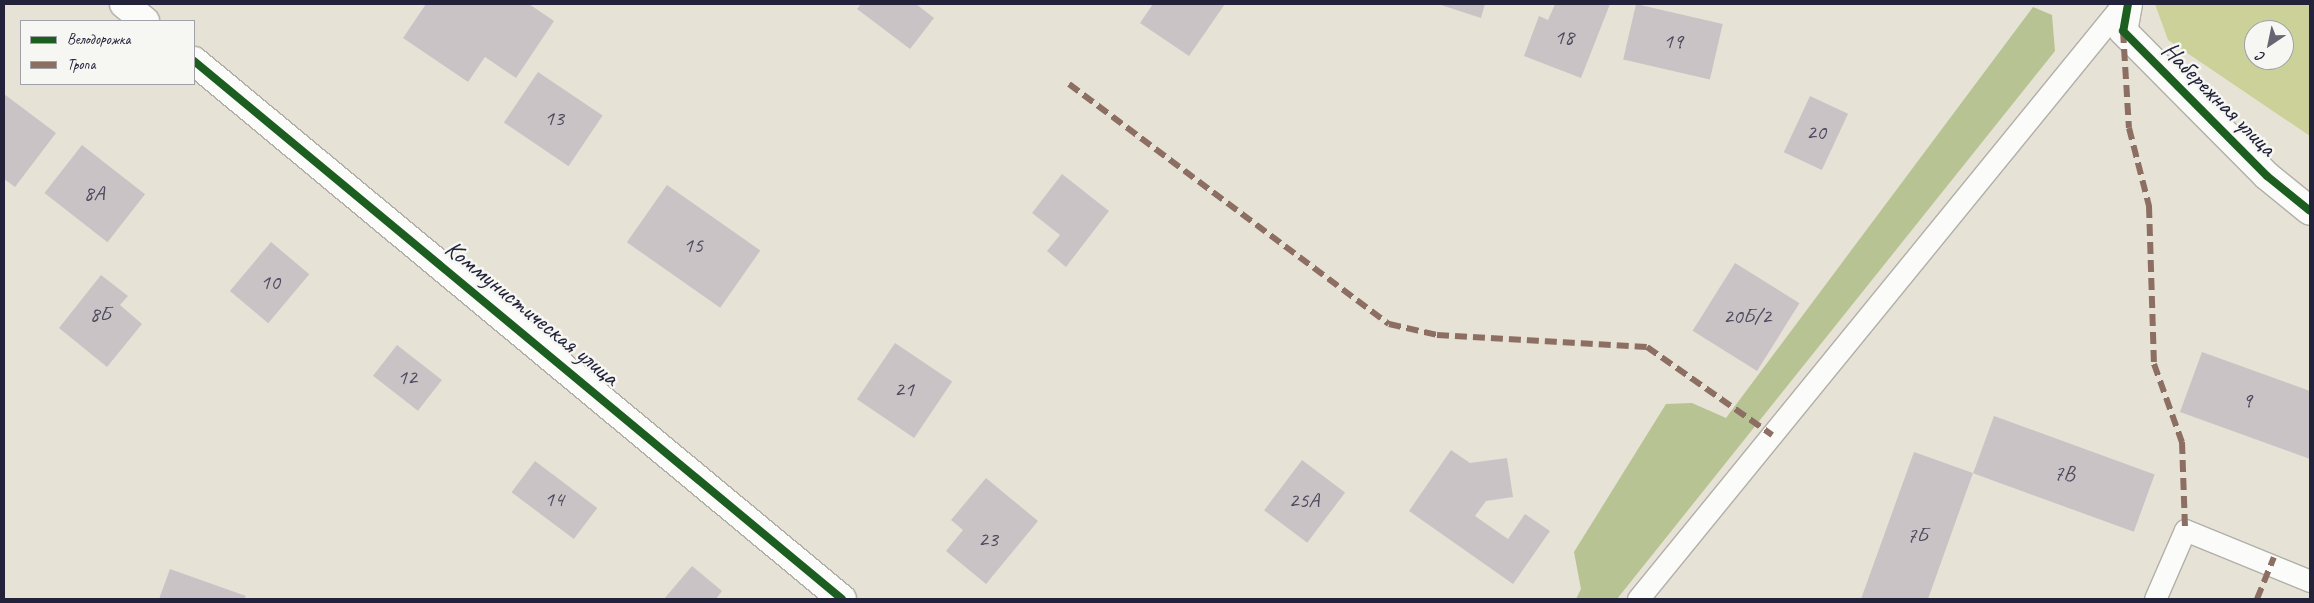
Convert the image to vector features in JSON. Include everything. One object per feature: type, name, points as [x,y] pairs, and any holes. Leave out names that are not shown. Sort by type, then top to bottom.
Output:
[{"type":"street","points":[[124,4],[145,20]]},
{"type":"street","name":"Набережная улица","points":[[2128,4],[2124,31],[2267,176],[2310,211]]},
{"type":"street","name":"Коммунистическая улица","points":[[195,62],[842,599]]},
{"type":"lane","points":[[1638,599],[2123,4]]},
{"type":"lane","points":[[2155,599],[2185,530],[2310,581]]},
{"type":"green space","points":[[2155,4],[2310,4],[2310,136],[2168,40]]},
{"type":"green space","points":[[2033,7],[2052,15],[2055,51],[1617,599],[1576,599],[1581,589],[1574,552],[1666,404],[1692,403],[1726,418]]},
{"type":"building","points":[[426,4],[529,4],[554,21],[516,78],[485,57],[468,82],[403,38]]},
{"type":"building","points":[[861,4],[916,4],[934,18],[910,49],[857,9]]},
{"type":"building","points":[[1153,4],[1225,4],[1189,56],[1140,23]]},
{"type":"building","points":[[1438,4],[1485,4],[1481,18]]},
{"type":"building","points":[[1555,4],[1610,4],[1581,78],[1524,56],[1539,16],[1548,20]]},
{"type":"building","points":[[1636,4],[1723,24],[1710,80],[1623,60]]},
{"type":"building","points":[[538,72],[603,116],[569,166],[504,123]]},
{"type":"building","points":[[4,94],[56,133],[15,187],[4,179]]},
{"type":"building","points":[[1810,96],[1848,114],[1822,170],[1784,152]]},
{"type":"building","points":[[82,145],[145,194],[107,242],[44,193]]},
{"type":"building","points":[[1062,174],[1109,211],[1066,267],[1047,251],[1060,235],[1032,213]]},
{"type":"building","points":[[667,185],[760,250],[720,308],[627,242]]},
{"type":"building","points":[[271,242],[309,274],[268,323],[230,291]]},
{"type":"building","points":[[1735,263],[1799,303],[1757,371],[1693,331]]},
{"type":"building","points":[[101,275],[128,296],[120,305],[142,324],[107,367],[59,328]]},
{"type":"building","points":[[895,343],[952,382],[914,438],[857,399]]},
{"type":"building","points":[[397,345],[442,380],[418,411],[373,376]]},
{"type":"building","points":[[2202,352],[2310,391],[2310,459],[2180,412]]},
{"type":"building","points":[[1994,416],[2155,474],[2134,532],[1973,473]]},
{"type":"building","points":[[1451,450],[1470,463],[1507,458],[1513,497],[1486,501],[1475,516],[1508,539],[1525,514],[1550,531],[1513,584],[1409,511]]},
{"type":"building","points":[[1914,452],[1973,473],[1928,599],[1861,599]]},
{"type":"building","points":[[1302,460],[1345,492],[1307,543],[1264,510]]},
{"type":"building","points":[[535,461],[597,508],[574,539],[512,492]]},
{"type":"building","points":[[986,478],[1038,521],[986,584],[946,551],[963,530],[951,520]]},
{"type":"building","points":[[692,566],[722,591],[716,599],[664,599]]},
{"type":"building","points":[[170,569],[246,596],[244,599],[159,599]]},
{"type":"marked path","points":[[2123,31],[2129,128],[2149,206],[2154,364],[2182,442],[2185,530]]},
{"type":"marked path","points":[[1069,84],[1389,324],[1437,335],[1647,347],[1772,435]]},
{"type":"marked path","points":[[2257,599],[2274,557]]},
{"type":"cycle path","points":[[2128,4],[2123,31],[2267,176],[2310,211]]},
{"type":"cycle path","points":[[195,62],[842,599]]}]
